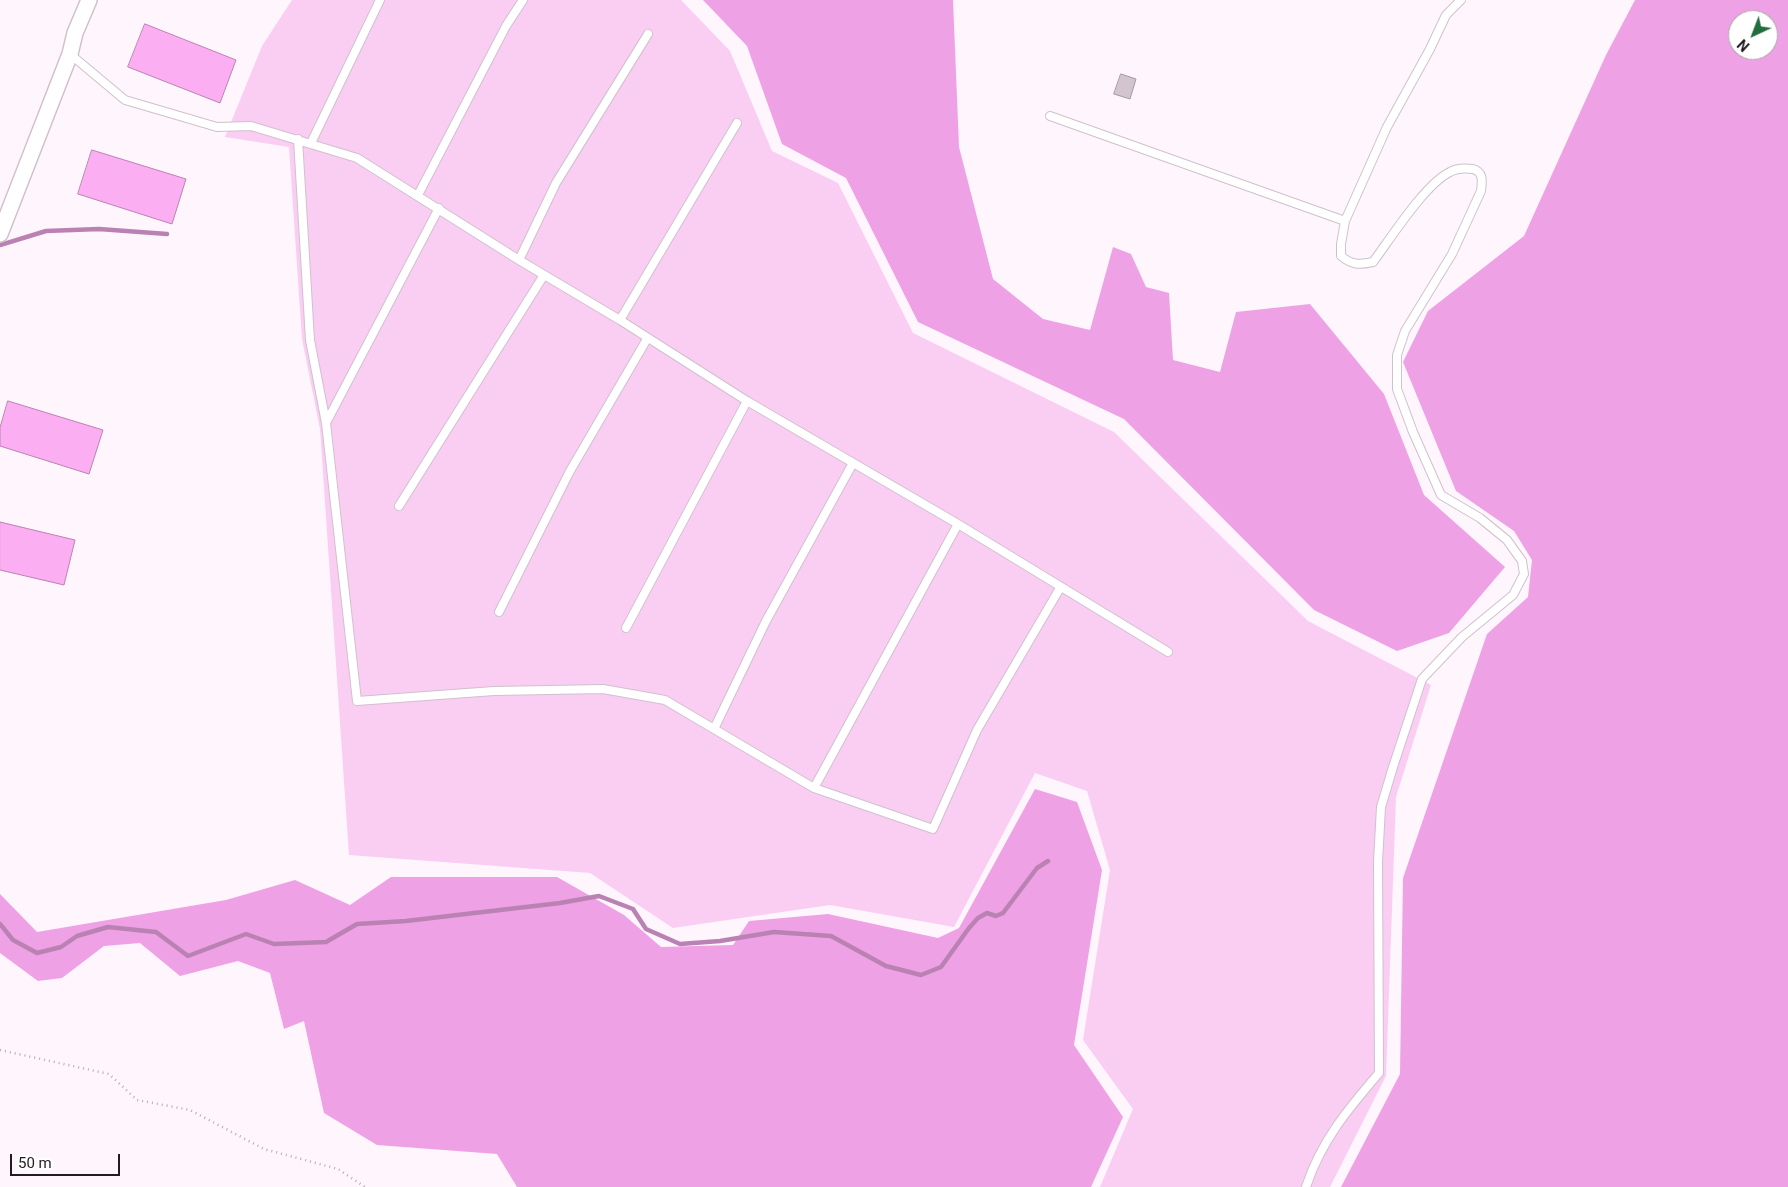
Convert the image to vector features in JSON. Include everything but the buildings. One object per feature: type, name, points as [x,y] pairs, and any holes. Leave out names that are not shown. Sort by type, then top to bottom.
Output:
[{"type":"street","points":[[0,234],[89,0]]},
{"type":"lane","points":[[311,143],[380,0]]},
{"type":"lane","points":[[418,195],[506,26],[523,0]]},
{"type":"lane","points":[[1306,1187],[1309,1176],[1331,1133],[1345,1112],[1379,1073],[1378,862],[1381,807],[1392,767],[1422,679],[1462,637],[1513,595],[1524,574],[1522,561],[1507,540],[1480,518],[1441,495],[1413,432],[1397,389],[1397,355],[1406,331],[1452,254],[1482,191],[1483,180],[1480,173],[1463,168],[1450,172],[1428,188],[1373,262],[1358,266],[1341,256],[1345,221],[1387,127],[1430,49],[1446,15],[1461,0]]},
{"type":"lane","points":[[520,260],[556,183],[648,34]]},
{"type":"lane","points":[[70,54],[125,100],[217,127],[251,126],[357,158],[544,275],[620,320],[647,339],[747,401],[958,524],[1060,588],[1168,652]]},
{"type":"lane","points":[[1050,116],[1345,221]]},
{"type":"lane","points":[[620,320],[737,123]]},
{"type":"lane","points":[[298,139],[310,340],[326,423],[356,701],[494,691],[603,689],[665,700],[814,788],[933,829],[977,730],[1060,588]]},
{"type":"lane","points":[[326,423],[439,208]]},
{"type":"lane","points":[[399,506],[544,275]]},
{"type":"lane","points":[[499,612],[570,471],[647,339]]},
{"type":"lane","points":[[626,628],[747,401]]},
{"type":"lane","points":[[714,728],[766,621],[853,463]]},
{"type":"lane","points":[[814,788],[958,524]]},
{"type":"path","points":[[0,1050],[109,1074],[137,1100],[190,1110],[264,1148],[338,1169],[365,1187]]},
{"type":"shaded area","points":[[292,0],[681,0],[730,51],[772,151],[838,183],[913,333],[1114,432],[1308,621],[1431,685],[1396,797],[1386,1076],[1330,1187],[1100,1187],[1133,1109],[1083,1040],[1110,870],[1087,791],[1035,773],[954,927],[830,905],[673,928],[590,873],[349,855],[320,429],[302,339],[289,147],[225,137],[262,46]]},
{"type":"shaded area","points":[[703,0],[953,0],[959,147],[993,279],[1043,319],[1090,330],[1113,247],[1131,254],[1146,287],[1169,293],[1173,360],[1220,372],[1236,312],[1310,304],[1384,394],[1424,495],[1505,567],[1449,633],[1397,651],[1314,610],[1124,419],[918,322],[846,178],[782,144],[747,46]]},
{"type":"shaded area","points":[[1635,0],[1788,0],[1788,1187],[1341,1187],[1400,1074],[1403,878],[1487,634],[1528,597],[1532,560],[1514,531],[1456,491],[1403,362],[1428,311],[1524,236],[1606,55]]},
{"type":"shaded area","points":[[145,24],[236,60],[220,103],[128,67]]},
{"type":"shaded area","points":[[92,150],[186,179],[172,224],[78,194]]},
{"type":"shaded area","points":[[8,401],[103,430],[89,474],[0,446],[0,428]]},
{"type":"shaded area","points":[[0,522],[75,540],[64,585],[0,570]]},
{"type":"shaded area","points":[[1035,789],[1077,802],[1102,870],[1074,1045],[1123,1117],[1091,1187],[517,1187],[497,1154],[377,1145],[324,1113],[304,1021],[284,1029],[270,973],[238,961],[180,976],[140,943],[104,946],[62,978],[38,981],[0,953],[0,894],[37,932],[226,900],[295,880],[350,905],[391,877],[557,877],[624,915],[661,947],[733,945],[749,921],[828,914],[938,938],[959,928]]},
{"type":"waterway","points":[[0,245],[46,231],[99,229],[167,234]]},
{"type":"waterway","points":[[0,924],[13,940],[37,953],[61,947],[77,936],[108,927],[156,932],[188,956],[246,934],[274,944],[326,942],[357,924],[406,921],[560,903],[599,896],[633,909],[646,929],[680,944],[720,941],[774,932],[831,936],[886,966],[921,975],[941,967],[978,918],[987,913],[996,916],[1003,913],[1037,868],[1048,861]]}]
